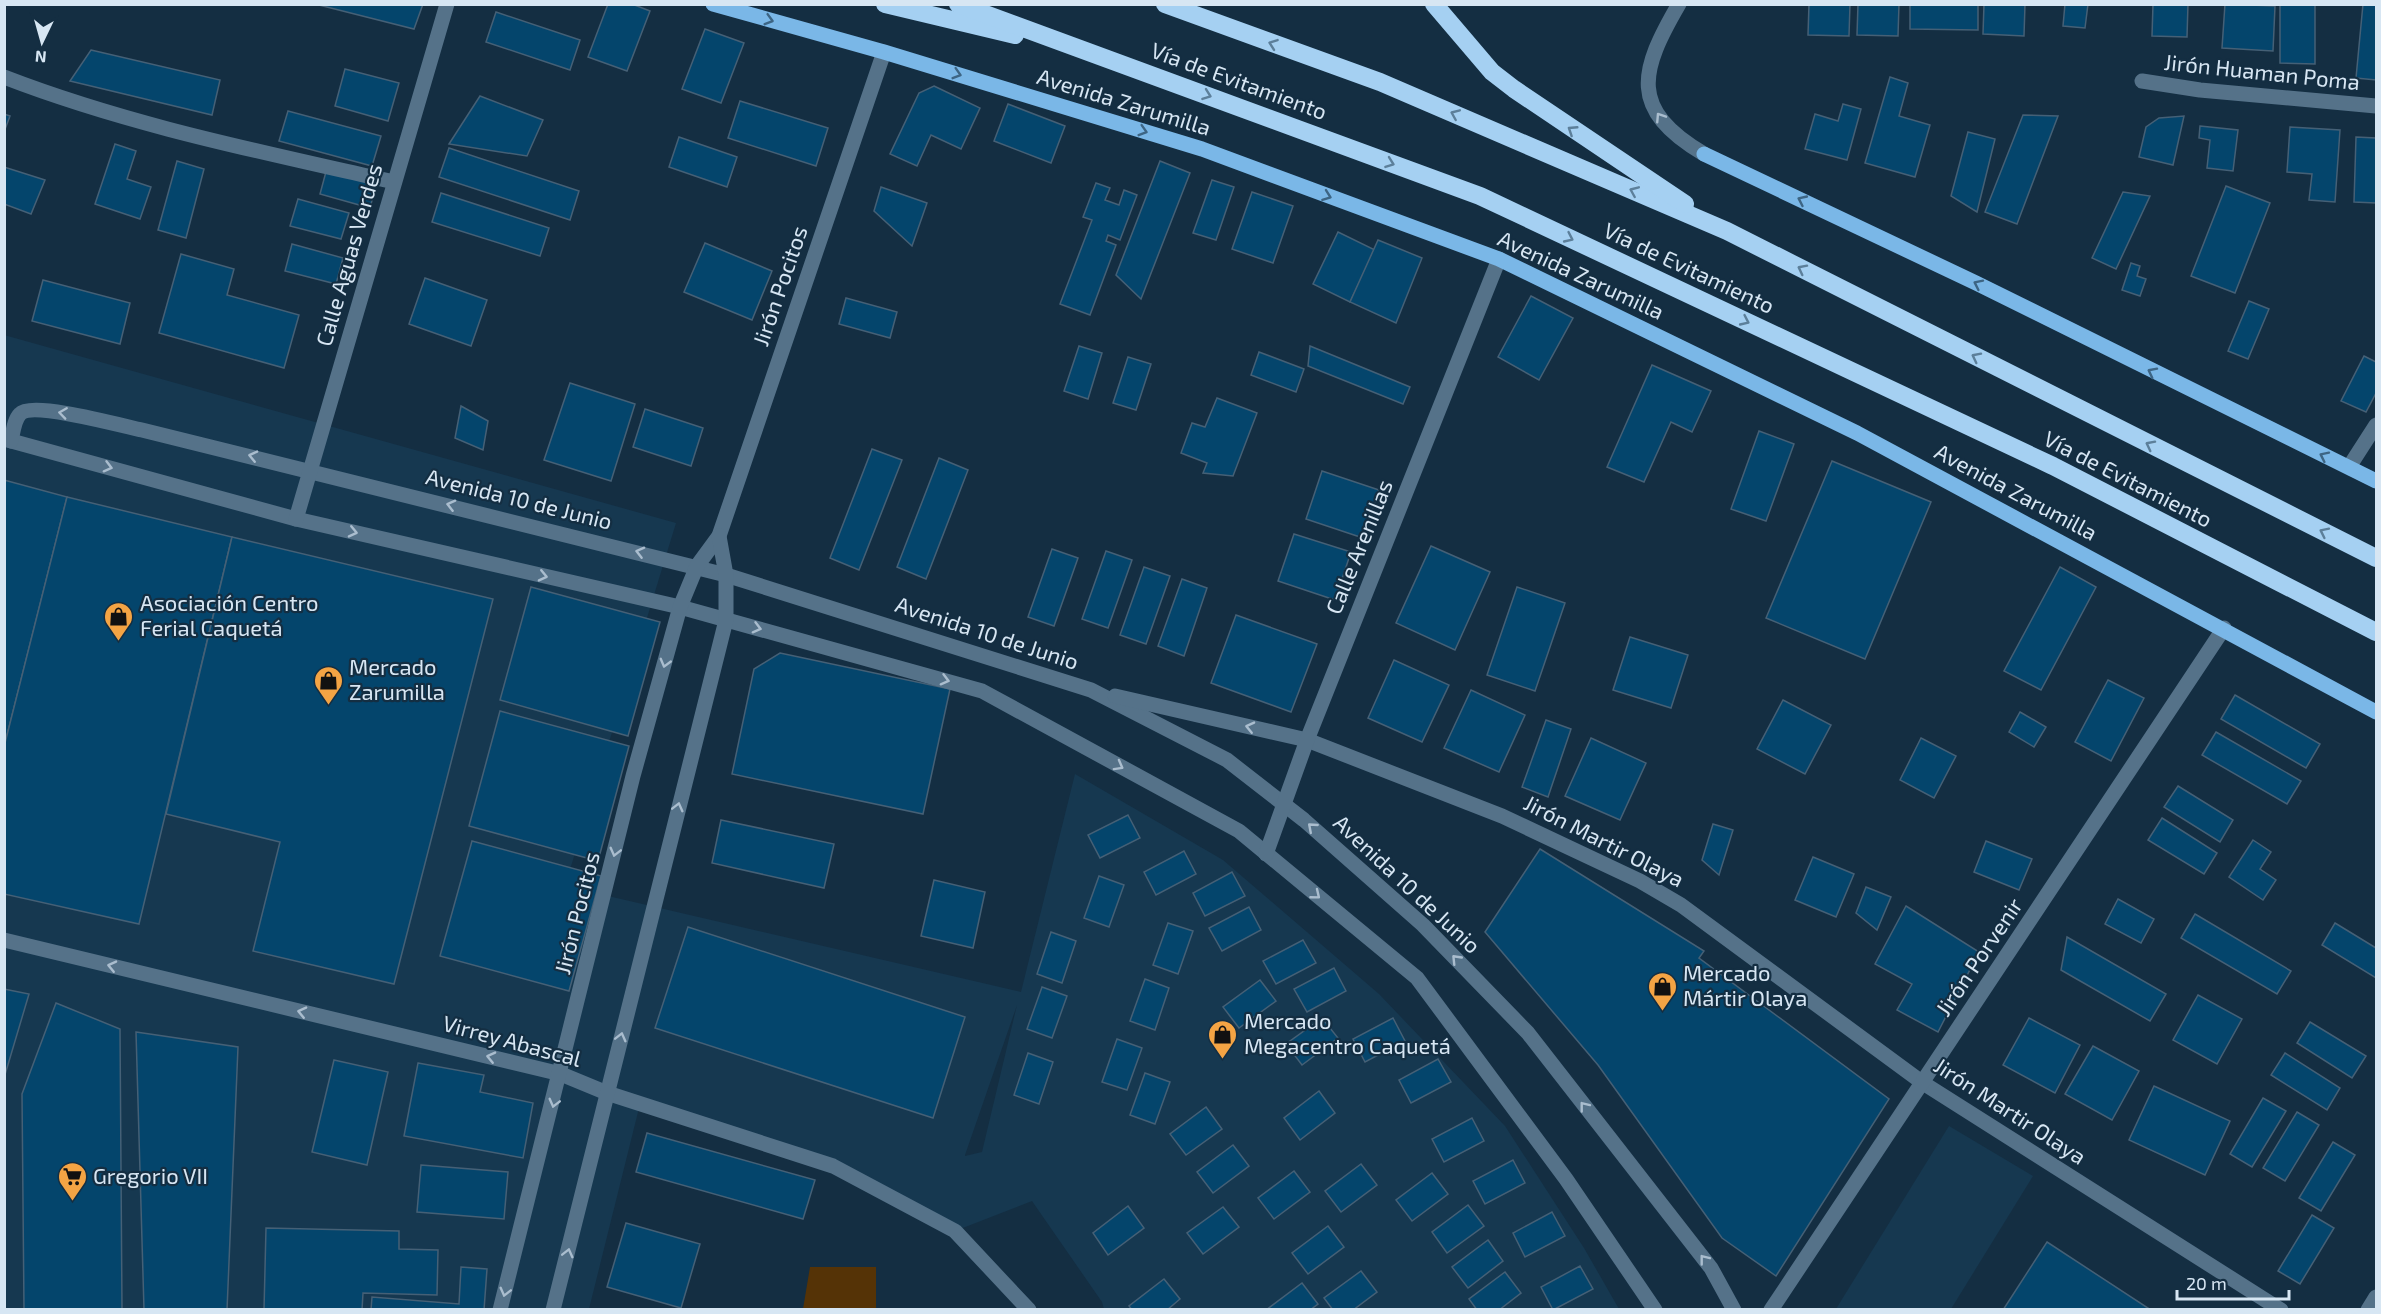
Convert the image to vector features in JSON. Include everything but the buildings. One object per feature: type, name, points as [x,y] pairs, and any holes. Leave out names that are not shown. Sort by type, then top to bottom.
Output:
[{"type":"highway","points":[[885,4],[1093,53]]},
{"type":"highway","name":"Vía de Evitamiento","points":[[958,4],[1480,196],[2053,466],[2376,632]]},
{"type":"highway","name":"Vía de Evitamiento","points":[[1165,4],[1380,82],[1727,231],[2376,558]]},
{"type":"highway","points":[[1434,4],[1492,72],[1535,106],[1727,231]]},
{"type":"main road","name":"Avenida Zarumilla","points":[[713,4],[884,52],[1202,149],[1499,259],[1857,433],[2224,628],[2376,712]]},
{"type":"main road","points":[[1704,154],[1976,283],[2376,481]]},
{"type":"street","name":"Calle Aguas Verdes","points":[[296,519],[447,4]]},
{"type":"street","points":[[1679,4],[1649,66],[1649,92],[1652,104],[1671,132],[1704,154]]},
{"type":"street","name":"Jirón Pocitos","points":[[500,1310],[561,1074],[633,776],[680,607],[697,566],[720,536],[884,52]]},
{"type":"street","points":[[4,77],[60,98],[190,136],[394,182]]},
{"type":"street","name":"Jirón Huaman Poma","points":[[2142,81],[2191,89],[2376,106]]},
{"type":"street","name":"Calle Arenillas","points":[[1266,854],[1307,740],[1499,259]]},
{"type":"street","name":"Avenida 10 de Junio","points":[[1655,1310],[1566,1179],[1417,978],[1239,831],[982,691],[680,607],[296,519],[8,440],[21,413],[62,412],[310,470],[697,566],[1092,690],[1227,760],[1284,805],[1423,925],[1527,1033],[1711,1268],[1734,1310]]},
{"type":"street","points":[[2349,467],[2376,425]]},
{"type":"street","name":"Jirón Pocitos","points":[[554,1310],[726,620],[726,575],[720,536]]},
{"type":"street","name":"Jirón Porvenir","points":[[1771,1310],[2224,628]]},
{"type":"street","name":"Jirón Martir Olaya","points":[[1092,690],[1307,740],[1502,816],[1640,881],[1681,905],[1923,1083],[2281,1310]]},
{"type":"street","name":"Virrey Abascal","points":[[4,940],[561,1074],[607,1093],[832,1166],[955,1230],[1029,1310]]},
{"type":"street","points":[[2368,1310],[2376,1297]]},
{"type":"shaded area","points":[[4,335],[676,523],[565,886],[1021,992],[1075,774],[1223,860],[1379,994],[1505,1126],[1584,1248],[1619,1309],[1104,1309],[1102,1302],[1032,1201],[955,1231],[833,1166],[640,1104],[589,1309],[5,1309]],"holes":[[[1017,1005],[982,1152],[965,1156]]]},
{"type":"shaded area","points":[[1949,1126],[2033,1176],[1951,1309],[1836,1309]]},
{"type":"shaded area","points":[[810,1267],[876,1267],[876,1309],[803,1309]]},
{"type":"place","name":"Asociación Centro Ferial Caquetá","points":[[119,642]]},
{"type":"place","name":"Mercado Zarumilla","points":[[328,706]]},
{"type":"place","name":"Mercado Mártir Olaya","points":[[1662,1012]]},
{"type":"place","name":"Mercado Megacentro Caquetá","points":[[1223,1060]]},
{"type":"place","name":"Gregorio VII","points":[[72,1202]]}]
